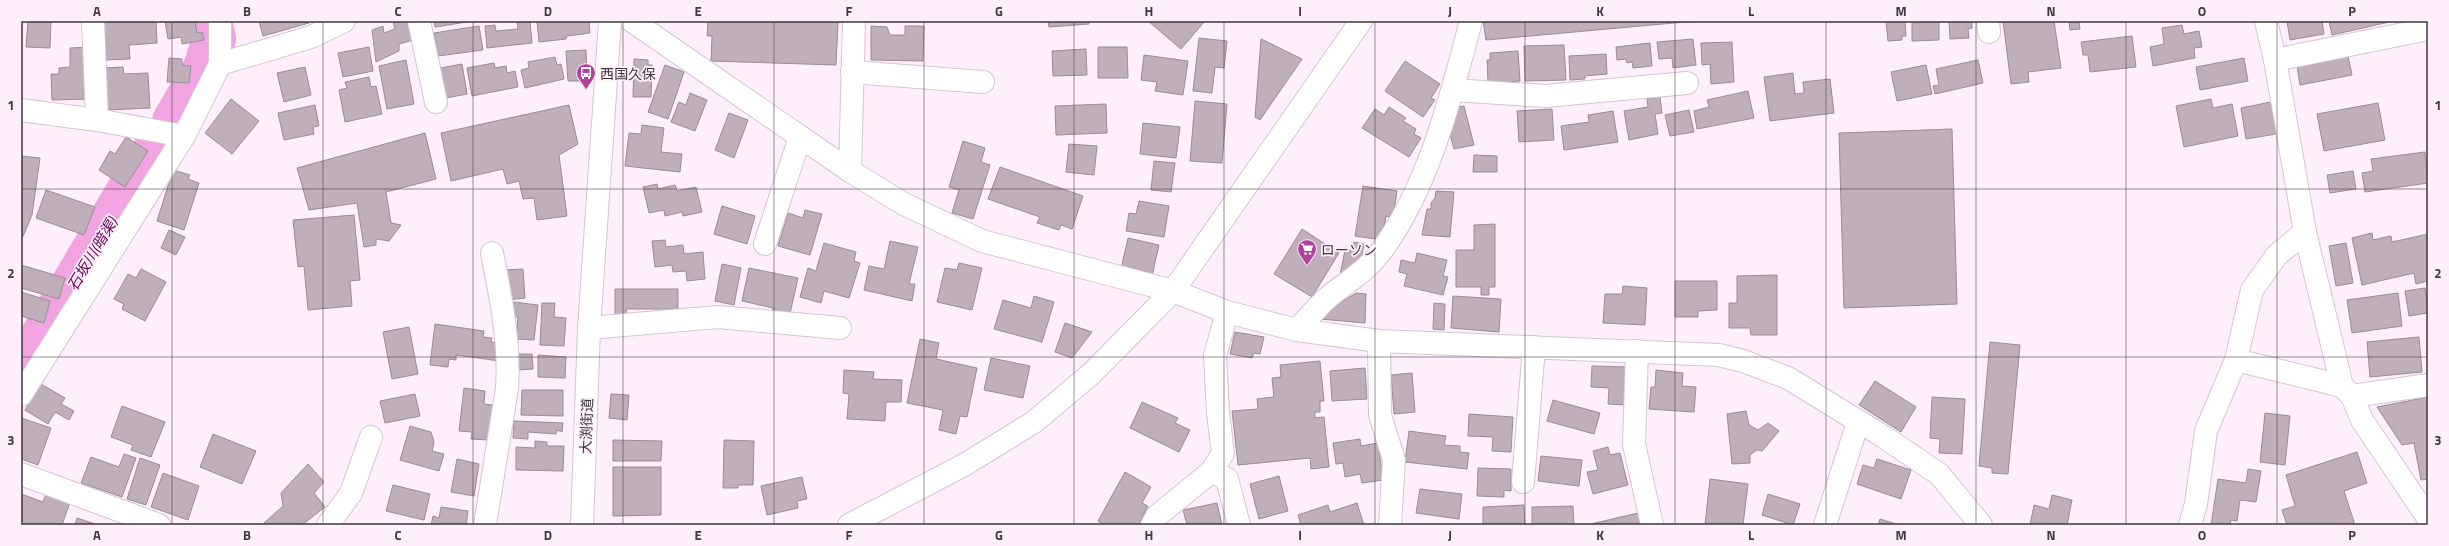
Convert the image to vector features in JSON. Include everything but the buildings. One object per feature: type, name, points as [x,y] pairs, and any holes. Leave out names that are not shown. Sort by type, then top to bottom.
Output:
[{"type":"street","points":[[93,21],[97,120]]},
{"type":"street","points":[[21,395],[184,136],[220,64],[220,21]]},
{"type":"street","points":[[220,64],[311,37],[344,21]]},
{"type":"street","points":[[419,21],[436,102]]},
{"type":"street","name":"大渕街道","points":[[582,525],[589,328],[610,21]]},
{"type":"street","points":[[632,21],[800,137],[904,204],[982,241],[1173,291],[1227,312],[1297,330],[1379,341],[1719,355],[1743,361],[1788,378],[1939,474],[1980,525]]},
{"type":"street","points":[[850,170],[854,21]]},
{"type":"street","points":[[853,525],[964,465],[1034,422],[1091,374],[1173,291],[1361,21]]},
{"type":"street","points":[[1297,330],[1325,300],[1362,273],[1379,254],[1414,200],[1453,90],[1471,21]]},
{"type":"street","points":[[2266,21],[2275,60],[2305,232],[2347,391],[2362,420],[2428,518]]},
{"type":"street","points":[[2275,60],[2428,29]]},
{"type":"street","points":[[852,72],[983,82]]},
{"type":"street","points":[[1453,90],[1545,96],[1687,83]]},
{"type":"street","points":[[21,110],[97,120],[184,136]]},
{"type":"street","points":[[765,244],[800,137]]},
{"type":"street","points":[[2190,525],[2196,504],[2206,430],[2236,360],[2252,290],[2277,255],[2305,232]]},
{"type":"street","points":[[485,525],[509,367],[507,332],[492,253]]},
{"type":"street","points":[[1152,525],[1157,516],[1212,471],[1223,453],[1218,413],[1215,356],[1227,312]]},
{"type":"street","points":[[589,328],[718,317],[840,328]]},
{"type":"street","points":[[1379,341],[1380,415],[1394,460],[1390,525]]},
{"type":"street","points":[[1523,482],[1534,347]]},
{"type":"street","points":[[1637,351],[1634,444],[1652,525]]},
{"type":"street","points":[[2236,360],[2347,391],[2428,385]]},
{"type":"street","points":[[1825,525],[1858,422]]},
{"type":"street","points":[[328,525],[351,493],[371,437]]},
{"type":"street","points":[[1212,471],[1228,479],[1239,525]]},
{"type":"street","points":[[21,474],[159,525]]},
{"type":"waterway","name":"石坂川(暗渠)","points":[[174,121],[205,68],[214,39],[210,21]]},
{"type":"waterway","name":"石坂川(暗渠)","points":[[21,372],[127,193],[163,137]]},
{"type":"place","name":"西国久保","points":[[586,90]]},
{"type":"place","name":"ローソン","points":[[1307,266]]}]
